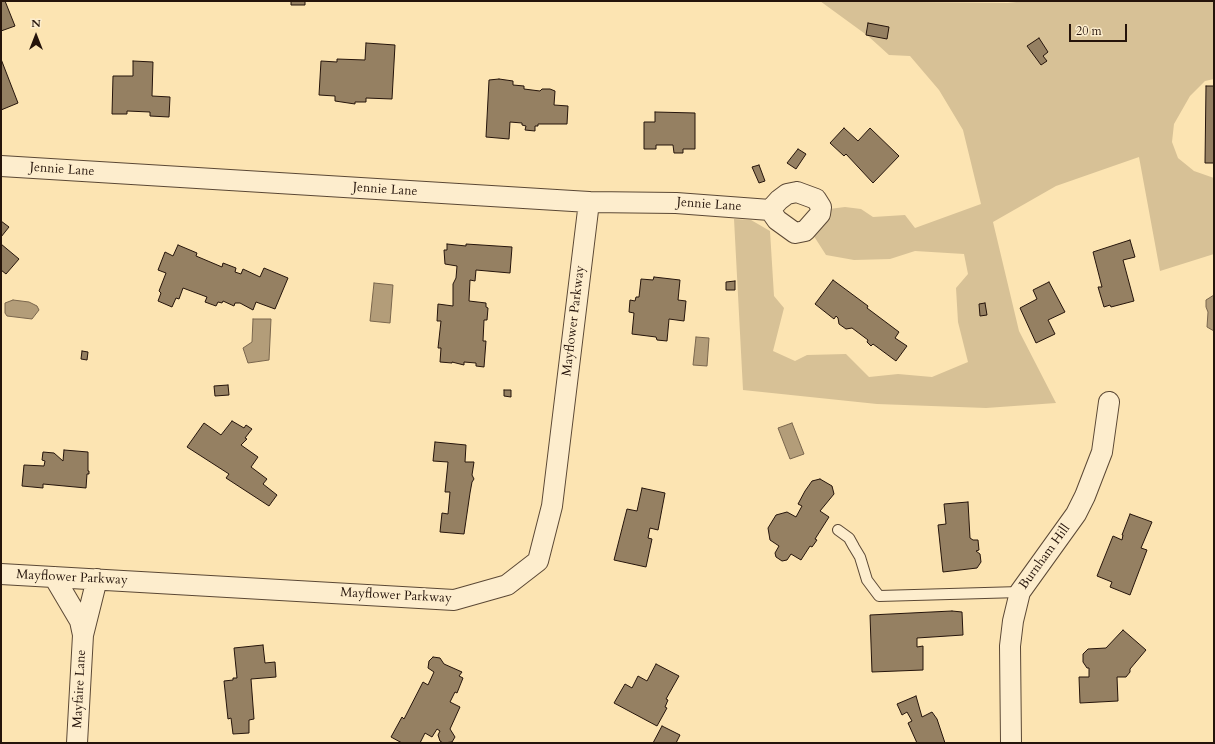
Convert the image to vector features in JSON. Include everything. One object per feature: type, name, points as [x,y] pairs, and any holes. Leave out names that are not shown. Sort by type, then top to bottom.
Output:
[{"type":"street","name":"Jennie Lane","points":[[1,166],[589,202],[676,203],[770,210]]},
{"type":"street","name":"Mayflower Parkway","points":[[1,574],[454,600],[507,585],[538,561],[552,506],[589,202]]},
{"type":"street","name":"Burnham Hill","points":[[1011,743],[1010,646],[1013,621],[1020,592],[1076,514],[1085,496],[1102,452],[1109,402]]},
{"type":"street","name":"Mayfaire Lane","points":[[54,577],[80,621],[83,635]]},
{"type":"street","name":"Mayfaire Lane","points":[[77,743],[83,635],[97,579]]},
{"type":"lane","points":[[838,530],[849,538],[860,557],[867,580],[879,596],[1020,592]]},
{"type":"shaded area","points":[[820,1],[1008,3],[1025,1],[1214,1],[1214,79],[1205,81],[1190,96],[1174,124],[1172,142],[1178,158],[1194,171],[1214,178],[1214,254],[1160,271],[1139,157],[1056,186],[993,222],[1019,331],[1056,403],[986,408],[877,404],[743,390],[734,219],[751,220],[770,231],[774,296],[784,308],[773,351],[795,361],[807,355],[846,354],[869,377],[898,374],[932,377],[968,362],[958,322],[956,288],[968,274],[964,254],[915,251],[890,259],[854,260],[826,255],[810,230],[829,209],[845,207],[861,209],[873,217],[905,215],[915,228],[981,204],[963,130],[939,90],[910,56],[889,55],[868,36]]},
{"type":"shaded area","points":[[374,283],[393,285],[390,323],[370,321]]},
{"type":"shaded area","points":[[1214,295],[1214,331],[1207,327],[1208,312],[1206,300]]},
{"type":"shaded area","points":[[13,300],[29,302],[37,306],[39,310],[32,319],[7,316],[5,313],[5,303]]},
{"type":"shaded area","points":[[253,319],[271,319],[269,360],[248,363],[243,348],[252,342]]},
{"type":"shaded area","points":[[696,337],[709,338],[707,366],[693,365]]},
{"type":"shaded area","points":[[792,423],[804,454],[790,459],[778,428]]},
{"type":"building","points":[[1,1],[5,1],[15,26],[1,31]]},
{"type":"building","points":[[291,1],[305,1],[305,5],[291,5]]},
{"type":"building","points":[[868,23],[889,27],[887,39],[866,35]]},
{"type":"building","points":[[1039,38],[1048,52],[1043,56],[1047,61],[1041,65],[1027,46]]},
{"type":"building","points":[[366,43],[395,45],[392,99],[366,98],[366,102],[355,102],[355,104],[335,101],[335,96],[319,95],[321,61],[337,62],[337,59],[365,60]]},
{"type":"building","points":[[1,59],[18,103],[1,110]]},
{"type":"building","points":[[133,61],[153,62],[152,96],[170,97],[169,117],[150,116],[150,112],[127,111],[127,114],[112,114],[113,76],[133,76]]},
{"type":"building","points":[[499,79],[513,81],[513,85],[524,86],[524,89],[540,91],[542,89],[550,89],[555,91],[554,105],[568,106],[567,124],[538,124],[538,126],[535,126],[535,131],[525,130],[526,126],[522,125],[522,123],[510,122],[509,139],[486,137],[489,80]]},
{"type":"building","points":[[1206,86],[1214,86],[1214,163],[1205,163]]},
{"type":"building","points":[[655,112],[695,113],[695,149],[683,149],[683,153],[674,153],[673,145],[656,145],[656,149],[644,149],[644,122],[655,122]]},
{"type":"building","points":[[844,128],[858,141],[870,128],[899,156],[873,183],[846,154],[844,156],[830,143]]},
{"type":"building","points":[[798,149],[806,154],[796,169],[787,163]]},
{"type":"building","points":[[759,165],[765,181],[759,183],[752,167]]},
{"type":"building","points":[[1,221],[9,227],[1,237]]},
{"type":"building","points":[[1130,240],[1135,257],[1123,260],[1134,301],[1111,307],[1110,305],[1104,307],[1098,287],[1102,287],[1093,252]]},
{"type":"building","points":[[1,244],[19,259],[6,274],[1,270]]},
{"type":"building","points":[[447,244],[512,247],[510,273],[476,270],[475,281],[470,280],[469,301],[486,303],[486,307],[488,308],[487,320],[484,320],[483,341],[486,341],[484,367],[476,366],[476,363],[464,362],[464,365],[452,362],[440,362],[441,348],[438,348],[441,321],[437,321],[438,304],[453,306],[453,284],[456,278],[457,266],[445,264],[444,250],[447,250]]},
{"type":"building","points":[[178,245],[197,253],[196,256],[222,267],[223,263],[236,268],[235,272],[241,274],[243,269],[260,277],[264,268],[288,278],[275,309],[256,302],[253,310],[240,303],[235,303],[234,306],[223,301],[222,303],[218,302],[216,306],[205,302],[207,297],[183,288],[179,299],[176,298],[172,307],[158,301],[161,293],[159,291],[166,273],[158,270],[165,252],[173,256]]},
{"type":"building","points":[[654,277],[680,280],[678,300],[686,301],[684,321],[669,319],[667,341],[657,340],[656,337],[632,334],[634,313],[629,312],[630,300],[635,301],[636,297],[639,297],[641,279],[653,280]]},
{"type":"building","points":[[833,280],[868,306],[867,308],[899,332],[895,338],[907,346],[896,361],[873,344],[871,346],[867,342],[868,340],[852,328],[846,329],[839,324],[836,316],[834,319],[815,304]]},
{"type":"building","points":[[735,281],[735,290],[726,290],[726,282]]},
{"type":"building","points":[[1049,282],[1065,312],[1048,320],[1055,334],[1036,343],[1020,308],[1037,299],[1033,290]]},
{"type":"building","points":[[985,303],[987,315],[980,316],[979,304]]},
{"type":"building","points":[[82,351],[88,352],[87,360],[81,359]]},
{"type":"building","points":[[228,385],[229,395],[215,396],[214,386]]},
{"type":"building","points":[[504,390],[511,390],[511,397],[504,396]]},
{"type":"building","points":[[232,421],[244,428],[246,425],[252,429],[245,438],[247,439],[241,445],[258,457],[251,467],[267,479],[263,484],[277,495],[269,506],[226,478],[229,474],[187,447],[204,423],[221,435]]},
{"type":"building","points":[[435,442],[466,445],[465,462],[474,462],[472,475],[474,479],[470,493],[464,534],[440,532],[442,513],[448,514],[450,492],[445,492],[448,462],[433,461]]},
{"type":"building","points":[[64,450],[88,452],[89,474],[87,474],[86,488],[43,484],[43,488],[22,486],[24,465],[44,466],[45,461],[42,460],[43,452],[54,453],[63,461]]},
{"type":"building","points":[[820,479],[832,486],[834,494],[820,511],[829,517],[815,539],[817,540],[812,547],[810,546],[801,560],[791,554],[787,560],[782,561],[776,557],[775,553],[779,546],[770,540],[768,528],[776,515],[787,512],[796,517],[802,506],[798,504],[805,491],[812,481]]},
{"type":"building","points":[[642,488],[665,493],[658,530],[650,528],[648,538],[652,539],[646,567],[614,560],[627,509],[637,511]]},
{"type":"building","points":[[968,502],[970,538],[973,540],[978,540],[979,550],[976,551],[980,554],[981,562],[977,568],[943,572],[938,525],[946,524],[944,504]]},
{"type":"building","points":[[1130,514],[1152,522],[1141,548],[1147,550],[1130,595],[1110,587],[1112,582],[1097,576],[1113,536],[1122,540],[1122,535]]},
{"type":"building","points":[[952,611],[962,612],[963,635],[917,638],[917,647],[923,646],[923,670],[872,672],[870,615]]},
{"type":"building","points":[[1123,630],[1146,650],[1130,669],[1130,672],[1126,677],[1117,677],[1118,701],[1080,703],[1079,677],[1089,677],[1089,668],[1087,668],[1083,662],[1083,654],[1088,649],[1106,648]]},
{"type":"building","points":[[263,645],[265,663],[275,662],[276,677],[251,679],[254,719],[249,720],[249,733],[233,734],[231,718],[228,719],[224,681],[237,678],[234,648]]},
{"type":"building","points":[[433,657],[440,658],[444,664],[462,672],[459,676],[463,678],[457,693],[455,692],[450,702],[460,707],[450,729],[455,737],[452,742],[443,743],[440,741],[438,735],[440,731],[437,729],[432,737],[425,733],[420,743],[402,743],[391,737],[402,717],[404,719],[423,682],[428,685],[434,672],[428,668],[429,661]]},
{"type":"building","points":[[656,664],[679,676],[666,699],[668,700],[665,707],[667,708],[657,726],[614,703],[625,684],[632,688],[638,676],[647,681]]},
{"type":"building","points":[[916,696],[922,717],[932,712],[937,719],[945,743],[917,743],[908,723],[912,721],[907,712],[902,715],[897,704]]},
{"type":"building","points":[[662,726],[680,735],[676,743],[653,743]]}]
